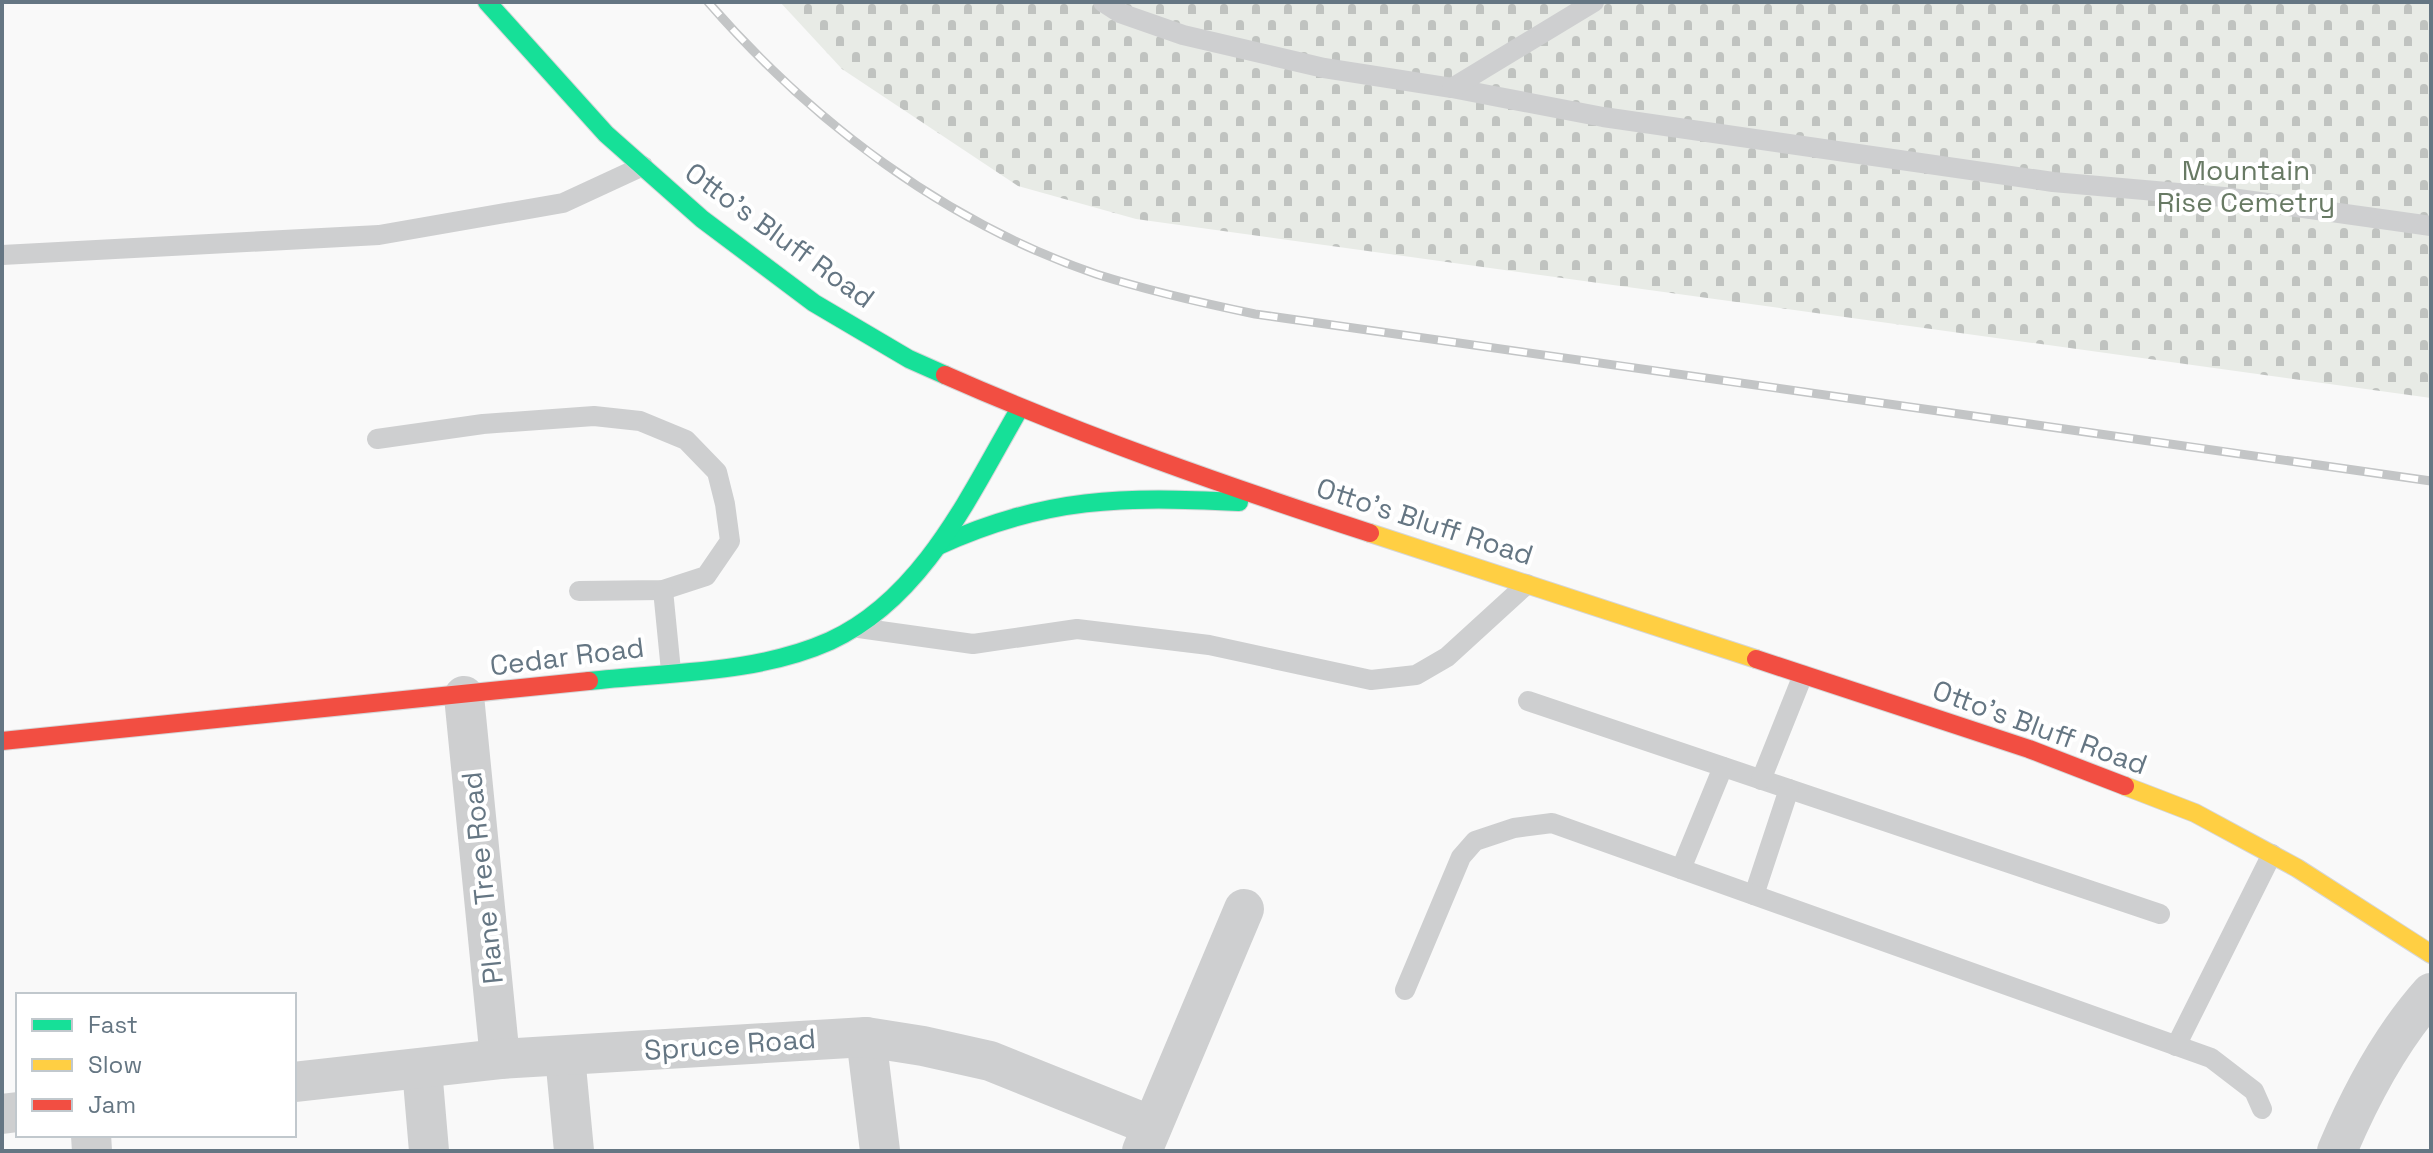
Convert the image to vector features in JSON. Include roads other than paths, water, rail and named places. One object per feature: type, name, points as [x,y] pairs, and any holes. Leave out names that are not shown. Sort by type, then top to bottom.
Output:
[{"type":"main road","name":"Otto's Bluff Road","points":[[487,2],[606,134],[702,219],[814,303],[909,359],[1020,408],[1285,505],[2029,749],[2195,813],[2272,854],[2431,954]]},
{"type":"main road","name":"Cedar Road","points":[[2,741],[464,696],[773,659],[826,644],[857,627],[892,598],[938,546],[1020,408]]},
{"type":"main road","points":[[938,546],[960,534],[1046,506],[1109,498],[1155,497],[1285,505]]},
{"type":"street","name":"Plane Tree Road","points":[[464,696],[500,1059]]},
{"type":"street","points":[[1147,1138],[1244,909]]},
{"type":"street","points":[[2337,1151],[2383,1057],[2431,993]]},
{"type":"street","name":"Spruce Road","points":[[296,1082],[500,1059],[866,1037],[990,1061],[1147,1138]]},
{"type":"street","points":[[866,1037],[880,1151]]},
{"type":"street","points":[[565,1056],[574,1151]]},
{"type":"street","points":[[422,1069],[429,1151]]},
{"type":"lane","points":[[1103,2],[1120,13],[1183,35],[1324,68],[1452,88],[1603,117],[2053,182],[2224,197],[2431,226]]},
{"type":"lane","points":[[1452,88],[1594,2]]},
{"type":"lane","points":[[2,255],[379,235],[563,203],[643,166]]},
{"type":"lane","points":[[377,439],[483,424],[594,416],[640,421],[686,440],[717,472],[725,504],[730,541],[706,576],[663,590],[579,591]]},
{"type":"lane","points":[[857,627],[973,644],[1077,629],[1209,645],[1371,680],[1416,675],[1447,657],[1527,584]]},
{"type":"lane","points":[[663,590],[671,671]]},
{"type":"lane","points":[[1761,780],[1803,675]]},
{"type":"lane","points":[[1528,701],[2160,914]]},
{"type":"lane","points":[[1681,869],[1723,767]]},
{"type":"lane","points":[[1754,895],[1789,789]]},
{"type":"lane","points":[[1405,990],[1461,857],[1475,841],[1514,828],[1552,823],[2211,1058],[2254,1091],[2262,1109]]},
{"type":"lane","points":[[2176,1046],[2272,854]]},
{"type":"railway","points":[[708,2],[792,88],[884,164],[986,226],[1040,252],[1136,286],[1255,314],[2431,481]]},
{"type":"park label","name":"Mountain Rise Cemetry","points":[[2246,186]]}]
